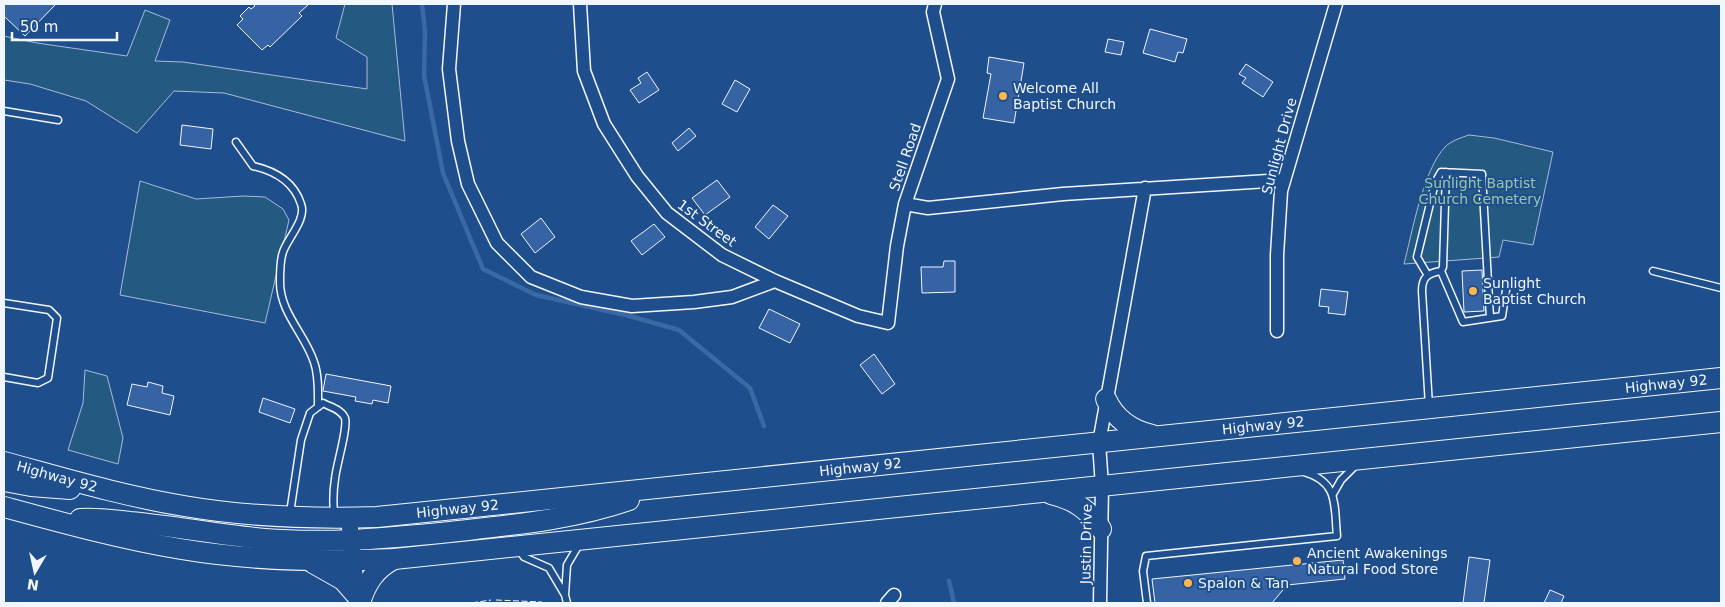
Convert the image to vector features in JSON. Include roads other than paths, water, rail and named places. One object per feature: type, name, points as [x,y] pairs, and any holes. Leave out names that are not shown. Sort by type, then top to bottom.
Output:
[{"type":"main road","name":"Highway 92","points":[[4,462],[107,489],[184,506],[242,514],[341,518],[421,513],[1721,378]]},
{"type":"main road","points":[[1106,399],[1113,411],[1125,424],[1141,432],[1156,436]]},
{"type":"main road","points":[[4,507],[138,541],[182,549],[246,557],[306,560],[394,559],[516,548],[1721,422]]},
{"type":"main road","points":[[4,481],[53,488],[107,489]]},
{"type":"main road","points":[[56,521],[99,519],[267,539],[307,541],[351,540],[558,519],[605,508],[630,500],[652,489]]},
{"type":"main road","points":[[1039,493],[1062,497],[1074,502],[1092,515],[1101,529]]},
{"type":"main road","points":[[306,560],[343,580],[358,601],[371,577],[377,570],[394,559]]},
{"type":"street","points":[[454,4],[449,69],[458,141],[468,184],[497,243],[531,277],[581,297],[632,306],[694,302],[732,297],[774,281]]},
{"type":"street","name":"1st Street","points":[[580,4],[584,71],[604,124],[637,176],[667,213],[722,255],[774,281],[858,316],[888,323]]},
{"type":"street","points":[[922,4],[934,8]]},
{"type":"street","name":"Sunlight Drive","points":[[1277,331],[1279,200],[1283,180],[1336,4]]},
{"type":"street","name":"Stell Road","points":[[888,323],[897,246],[905,204],[948,79],[934,8]]},
{"type":"street","points":[[905,204],[928,208],[1063,194],[1283,180]]},
{"type":"street","points":[[1102,486],[1099,443],[1145,188]]},
{"type":"street","name":"Justin Drive","points":[[1100,603],[1102,486]]},
{"type":"street","points":[[341,518],[351,540],[358,601]]},
{"type":"lane","points":[[4,111],[58,120]]},
{"type":"lane","points":[[236,142],[253,166],[268,169],[295,188],[303,206],[298,225],[282,252],[280,284],[285,309],[303,337],[314,362],[318,388],[318,407]]},
{"type":"lane","points":[[1427,274],[1417,256],[1435,183],[1441,172],[1482,174],[1490,318]]},
{"type":"lane","points":[[1446,172],[1443,267],[1441,271],[1463,322],[1502,316],[1507,284]]},
{"type":"lane","points":[[1427,274],[1441,271]]},
{"type":"lane","points":[[1653,271],[1721,288]]},
{"type":"lane","points":[[1427,274],[1422,284],[1422,290],[1429,408]]},
{"type":"lane","points":[[4,303],[49,310],[57,318],[48,378],[38,383],[4,377]]},
{"type":"lane","points":[[289,517],[301,440],[310,413],[323,404],[340,411],[345,419],[333,502],[341,518]]},
{"type":"lane","points":[[1333,494],[1341,480],[1365,458]]},
{"type":"lane","points":[[1147,603],[1143,571],[1146,556],[1337,536],[1333,494],[1328,486],[1316,476],[1283,467]]},
{"type":"lane","points":[[565,595],[567,565],[581,541]]},
{"type":"lane","points":[[516,548],[524,557],[549,568],[565,595],[567,603]]},
{"type":"waterway","points":[[422,4],[425,31],[424,75],[443,173],[483,269],[536,295],[626,315],[679,330],[750,388],[764,426]]},
{"type":"waterway","points":[[949,581],[954,603]]},
{"type":"place","name":"Welcome All Baptist Church","points":[[1003,96]]},
{"type":"place","name":"Sunlight Baptist Church","points":[[1473,291]]},
{"type":"place","name":"Ancient Awakenings Natural Food Store","points":[[1297,561]]},
{"type":"place","name":"Spalon & Tan","points":[[1188,583]]},
{"type":"park label","name":"Sunlight Baptist Church Cemetery","points":[[1480,192]]}]
